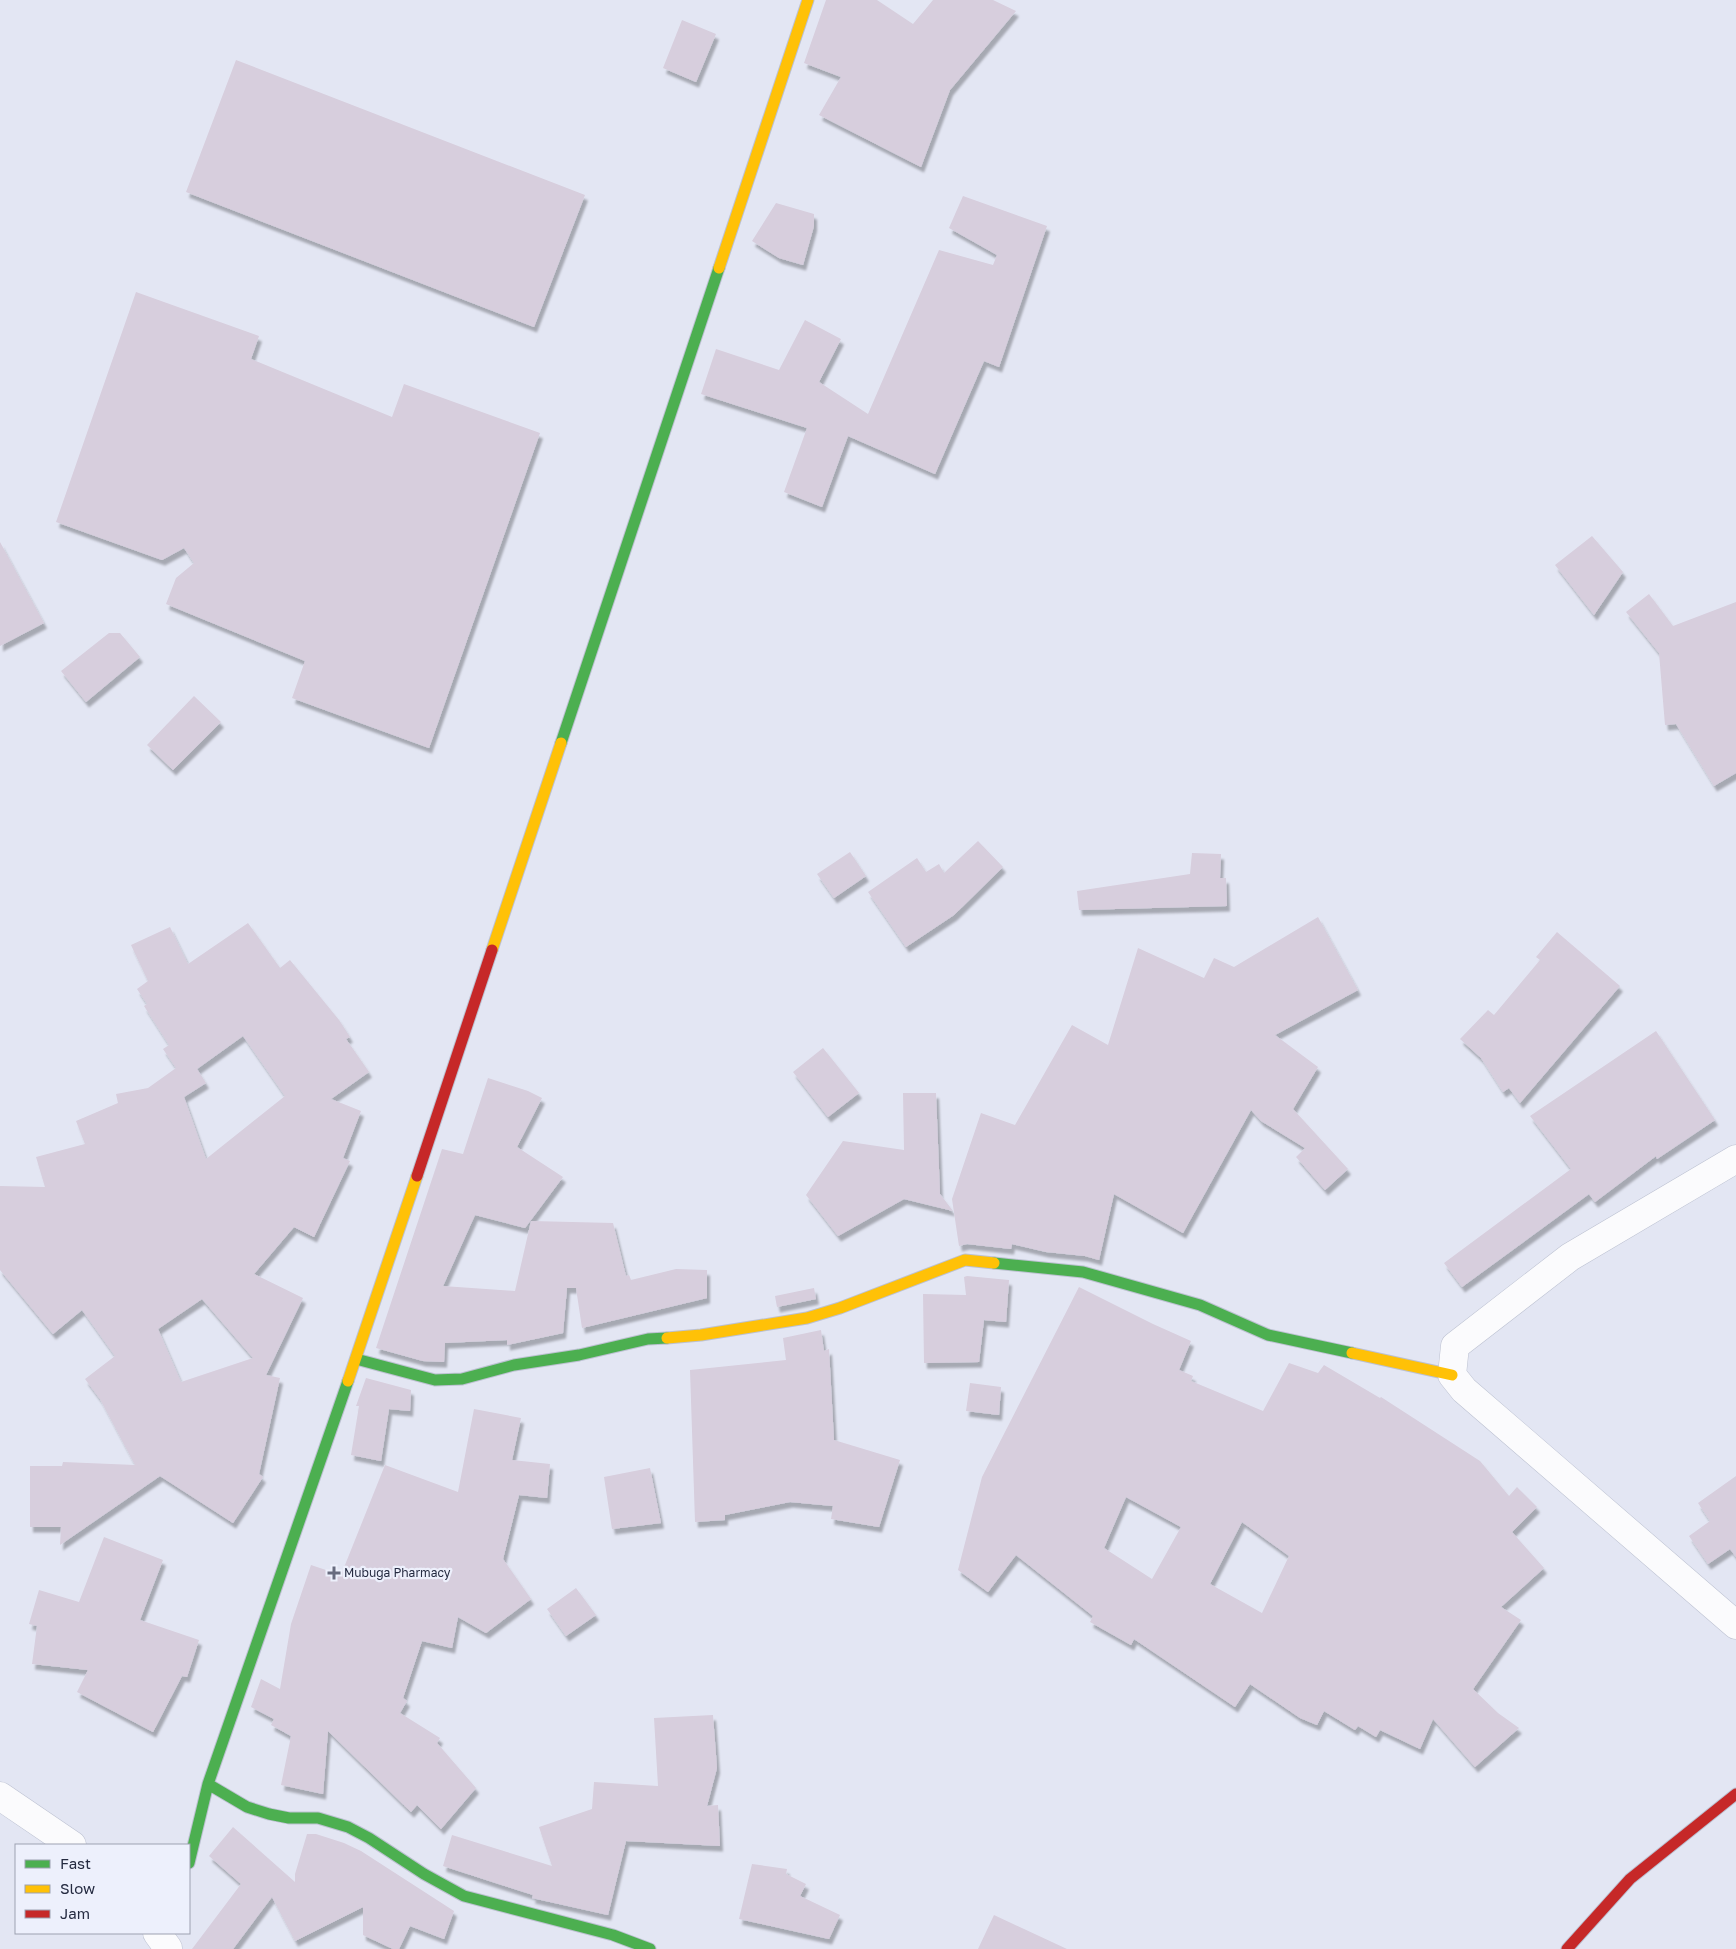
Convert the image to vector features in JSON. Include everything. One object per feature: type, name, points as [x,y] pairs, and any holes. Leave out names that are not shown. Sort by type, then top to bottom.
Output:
[{"type":"street","points":[[190,1859],[208,1784],[356,1359],[808,0]]},
{"type":"street","points":[[1452,1375],[1455,1346],[1570,1257],[1736,1159]]},
{"type":"street","points":[[356,1359],[436,1380],[462,1379],[514,1365],[579,1355],[648,1339],[701,1335],[807,1318],[840,1308],[965,1260],[1083,1272],[1200,1305],[1268,1335],[1452,1375],[1464,1390],[1736,1625]]},
{"type":"street","points":[[208,1784],[247,1807],[262,1812],[290,1818],[318,1818],[348,1827],[369,1838],[424,1874],[464,1896],[613,1935],[650,1949]]},
{"type":"street","points":[[1567,1949],[1630,1880],[1736,1794]]},
{"type":"street","points":[[0,1796],[71,1844]]},
{"type":"building","points":[[826,0],[877,0],[913,24],[933,0],[993,0],[1016,11],[950,90],[921,167],[819,115],[841,77],[804,63]]},
{"type":"building","points":[[682,20],[716,34],[696,82],[663,68]]},
{"type":"building","points":[[236,60],[585,195],[534,327],[186,192]]},
{"type":"building","points":[[963,196],[1047,226],[999,367],[984,361],[935,474],[848,436],[822,507],[784,492],[807,428],[701,394],[716,349],[779,370],[805,320],[841,339],[819,382],[868,414],[939,250],[993,265],[997,255],[949,228]]},
{"type":"building","points":[[776,203],[814,214],[814,226],[803,265],[779,258],[752,241]]},
{"type":"building","points":[[136,292],[259,336],[251,359],[392,417],[404,384],[540,433],[429,748],[292,698],[305,661],[166,604],[176,578],[194,563],[184,548],[162,560],[56,522]]},
{"type":"building","points":[[1592,536],[1623,572],[1594,615],[1555,565]]},
{"type":"building","points":[[0,542],[44,623],[0,646]]},
{"type":"building","points":[[1649,594],[1673,626],[1736,602],[1736,773],[1714,786],[1676,724],[1665,725],[1659,653],[1626,612]]},
{"type":"building","points":[[109,633],[120,633],[140,657],[86,702],[61,671]]},
{"type":"building","points":[[194,696],[221,722],[173,770],[147,745]]},
{"type":"building","points":[[978,841],[1003,867],[954,915],[906,947],[868,892],[917,858],[926,872],[939,864],[944,873]]},
{"type":"building","points":[[850,852],[866,876],[834,898],[817,874]]},
{"type":"building","points":[[1192,853],[1221,854],[1220,878],[1226,878],[1227,906],[1079,910],[1077,891],[1190,874]]},
{"type":"building","points":[[1318,917],[1358,990],[1275,1035],[1318,1067],[1293,1109],[1348,1169],[1325,1190],[1296,1157],[1305,1148],[1261,1121],[1251,1110],[1183,1233],[1114,1194],[1099,1260],[1085,1256],[1046,1252],[1012,1244],[1011,1249],[967,1244],[959,1246],[952,1199],[981,1113],[1015,1125],[1072,1025],[1108,1045],[1138,948],[1204,978],[1214,958],[1234,967]]},
{"type":"building","points":[[248,923],[280,968],[290,960],[339,1020],[350,1037],[346,1039],[369,1072],[331,1099],[361,1111],[343,1158],[350,1161],[314,1237],[294,1227],[254,1274],[303,1298],[266,1375],[280,1378],[259,1474],[263,1477],[233,1523],[160,1476],[60,1545],[61,1527],[30,1527],[30,1466],[62,1466],[63,1462],[135,1465],[100,1399],[85,1379],[115,1356],[82,1310],[53,1334],[0,1270],[0,1186],[45,1187],[36,1157],[85,1144],[76,1121],[118,1103],[116,1094],[148,1088],[176,1068],[163,1049],[169,1045],[144,1006],[147,1004],[137,989],[148,981],[131,945],[170,927],[188,964]],"holes":[[[243,1036],[285,1096],[206,1159],[184,1097],[206,1083],[197,1069]],[[202,1299],[253,1358],[181,1382],[158,1329]]]},
{"type":"building","points":[[1557,932],[1620,986],[1520,1103],[1509,1088],[1503,1092],[1481,1058],[1460,1039],[1488,1010],[1494,1015],[1540,960],[1536,957]]},
{"type":"building","points":[[1656,1031],[1715,1120],[1657,1159],[1656,1156],[1595,1202],[1589,1194],[1462,1287],[1444,1263],[1571,1169],[1530,1116]]},
{"type":"building","points":[[823,1048],[859,1093],[828,1117],[793,1072]]},
{"type":"building","points":[[488,1078],[528,1091],[542,1098],[517,1147],[563,1177],[525,1228],[475,1215],[443,1286],[515,1291],[531,1221],[613,1223],[626,1276],[629,1275],[631,1280],[676,1269],[707,1270],[707,1298],[582,1328],[576,1288],[567,1288],[563,1333],[507,1345],[507,1340],[445,1343],[444,1362],[423,1361],[376,1348],[442,1149],[463,1154]]},
{"type":"building","points":[[903,1093],[936,1093],[940,1194],[953,1211],[904,1199],[838,1236],[806,1195],[843,1141],[904,1150]]},
{"type":"building","points":[[964,1277],[1009,1280],[1006,1322],[984,1320],[979,1362],[924,1363],[923,1294],[966,1295]]},
{"type":"building","points":[[1079,1287],[1191,1341],[1179,1370],[1193,1376],[1191,1381],[1263,1411],[1289,1363],[1318,1373],[1324,1365],[1381,1397],[1480,1461],[1509,1496],[1517,1487],[1537,1507],[1512,1532],[1544,1568],[1501,1607],[1521,1620],[1473,1689],[1498,1713],[1519,1728],[1475,1767],[1433,1719],[1420,1749],[1380,1730],[1376,1737],[1358,1726],[1355,1730],[1324,1711],[1317,1725],[1300,1718],[1250,1684],[1235,1707],[1134,1639],[1131,1645],[1090,1622],[1093,1616],[1016,1555],[988,1592],[958,1570],[982,1477]],"holes":[[[1126,1497],[1181,1527],[1152,1579],[1104,1548]],[[1242,1522],[1289,1556],[1262,1613],[1210,1584]]]},
{"type":"building","points":[[814,1288],[816,1299],[777,1307],[775,1296]]},
{"type":"building","points":[[821,1330],[824,1351],[829,1349],[834,1440],[900,1460],[879,1527],[831,1519],[833,1506],[790,1502],[725,1515],[725,1520],[695,1522],[690,1370],[786,1360],[783,1338]]},
{"type":"building","points":[[366,1378],[411,1390],[410,1411],[389,1409],[381,1461],[351,1455],[359,1406],[356,1406]]},
{"type":"building","points":[[970,1383],[1001,1387],[999,1415],[966,1411]]},
{"type":"building","points":[[474,1409],[521,1418],[512,1460],[550,1464],[547,1498],[519,1495],[503,1559],[531,1599],[486,1633],[458,1617],[452,1648],[422,1641],[403,1698],[407,1701],[400,1713],[440,1738],[437,1743],[476,1788],[441,1829],[417,1805],[411,1812],[328,1731],[323,1794],[281,1785],[291,1736],[271,1725],[274,1719],[251,1707],[261,1679],[280,1689],[291,1624],[311,1565],[341,1575],[385,1465],[458,1492]]},
{"type":"building","points":[[650,1468],[661,1523],[612,1529],[604,1477]]},
{"type":"building","points":[[1736,1476],[1736,1557],[1730,1549],[1708,1564],[1689,1536],[1710,1521],[1698,1503]]},
{"type":"building","points":[[104,1537],[163,1560],[140,1620],[199,1640],[187,1677],[182,1676],[153,1732],[77,1692],[88,1670],[32,1664],[37,1626],[29,1624],[39,1590],[79,1602]]},
{"type":"building","points":[[576,1588],[596,1615],[566,1636],[547,1609]]},
{"type":"building","points":[[713,1715],[717,1768],[707,1806],[718,1805],[720,1846],[626,1841],[608,1915],[532,1898],[533,1895],[443,1866],[452,1835],[552,1866],[539,1827],[592,1809],[594,1782],[658,1786],[654,1718]]},
{"type":"building","points":[[233,1827],[295,1882],[295,1874],[307,1834],[316,1834],[361,1851],[454,1911],[444,1939],[410,1926],[399,1949],[393,1949],[363,1935],[363,1907],[295,1941],[272,1897],[233,1949],[192,1949],[241,1884],[209,1856]]},
{"type":"building","points":[[752,1864],[787,1869],[786,1874],[806,1884],[800,1896],[840,1915],[829,1939],[739,1919]]},
{"type":"building","points":[[994,1915],[1067,1949],[978,1949]]},
{"type":"traffic: fast","points":[[561,743],[719,268]]},
{"type":"traffic: fast","points":[[994,1263],[1083,1272],[1200,1305],[1268,1335],[1352,1353]]},
{"type":"traffic: fast","points":[[356,1359],[435,1380],[462,1379],[514,1365],[579,1355],[648,1339],[667,1338]]},
{"type":"traffic: fast","points":[[190,1859],[208,1784],[348,1381]]},
{"type":"traffic: fast","points":[[208,1784],[247,1807],[269,1814],[289,1818],[318,1818],[348,1827],[369,1838],[424,1874],[464,1896],[613,1935],[650,1949]]},
{"type":"traffic: slow","points":[[719,268],[808,0]]},
{"type":"traffic: slow","points":[[492,950],[561,743]]},
{"type":"traffic: slow","points":[[348,1381],[417,1176]]},
{"type":"traffic: slow","points":[[667,1338],[701,1335],[807,1318],[840,1308],[965,1260],[994,1263]]},
{"type":"traffic: slow","points":[[1352,1353],[1452,1375]]},
{"type":"traffic: jam","points":[[417,1176],[492,950]]},
{"type":"traffic: jam","points":[[1567,1949],[1630,1879],[1736,1794]]},
{"type":"place","name":"Mubuga Pharmacy","points":[[334,1573]]}]
